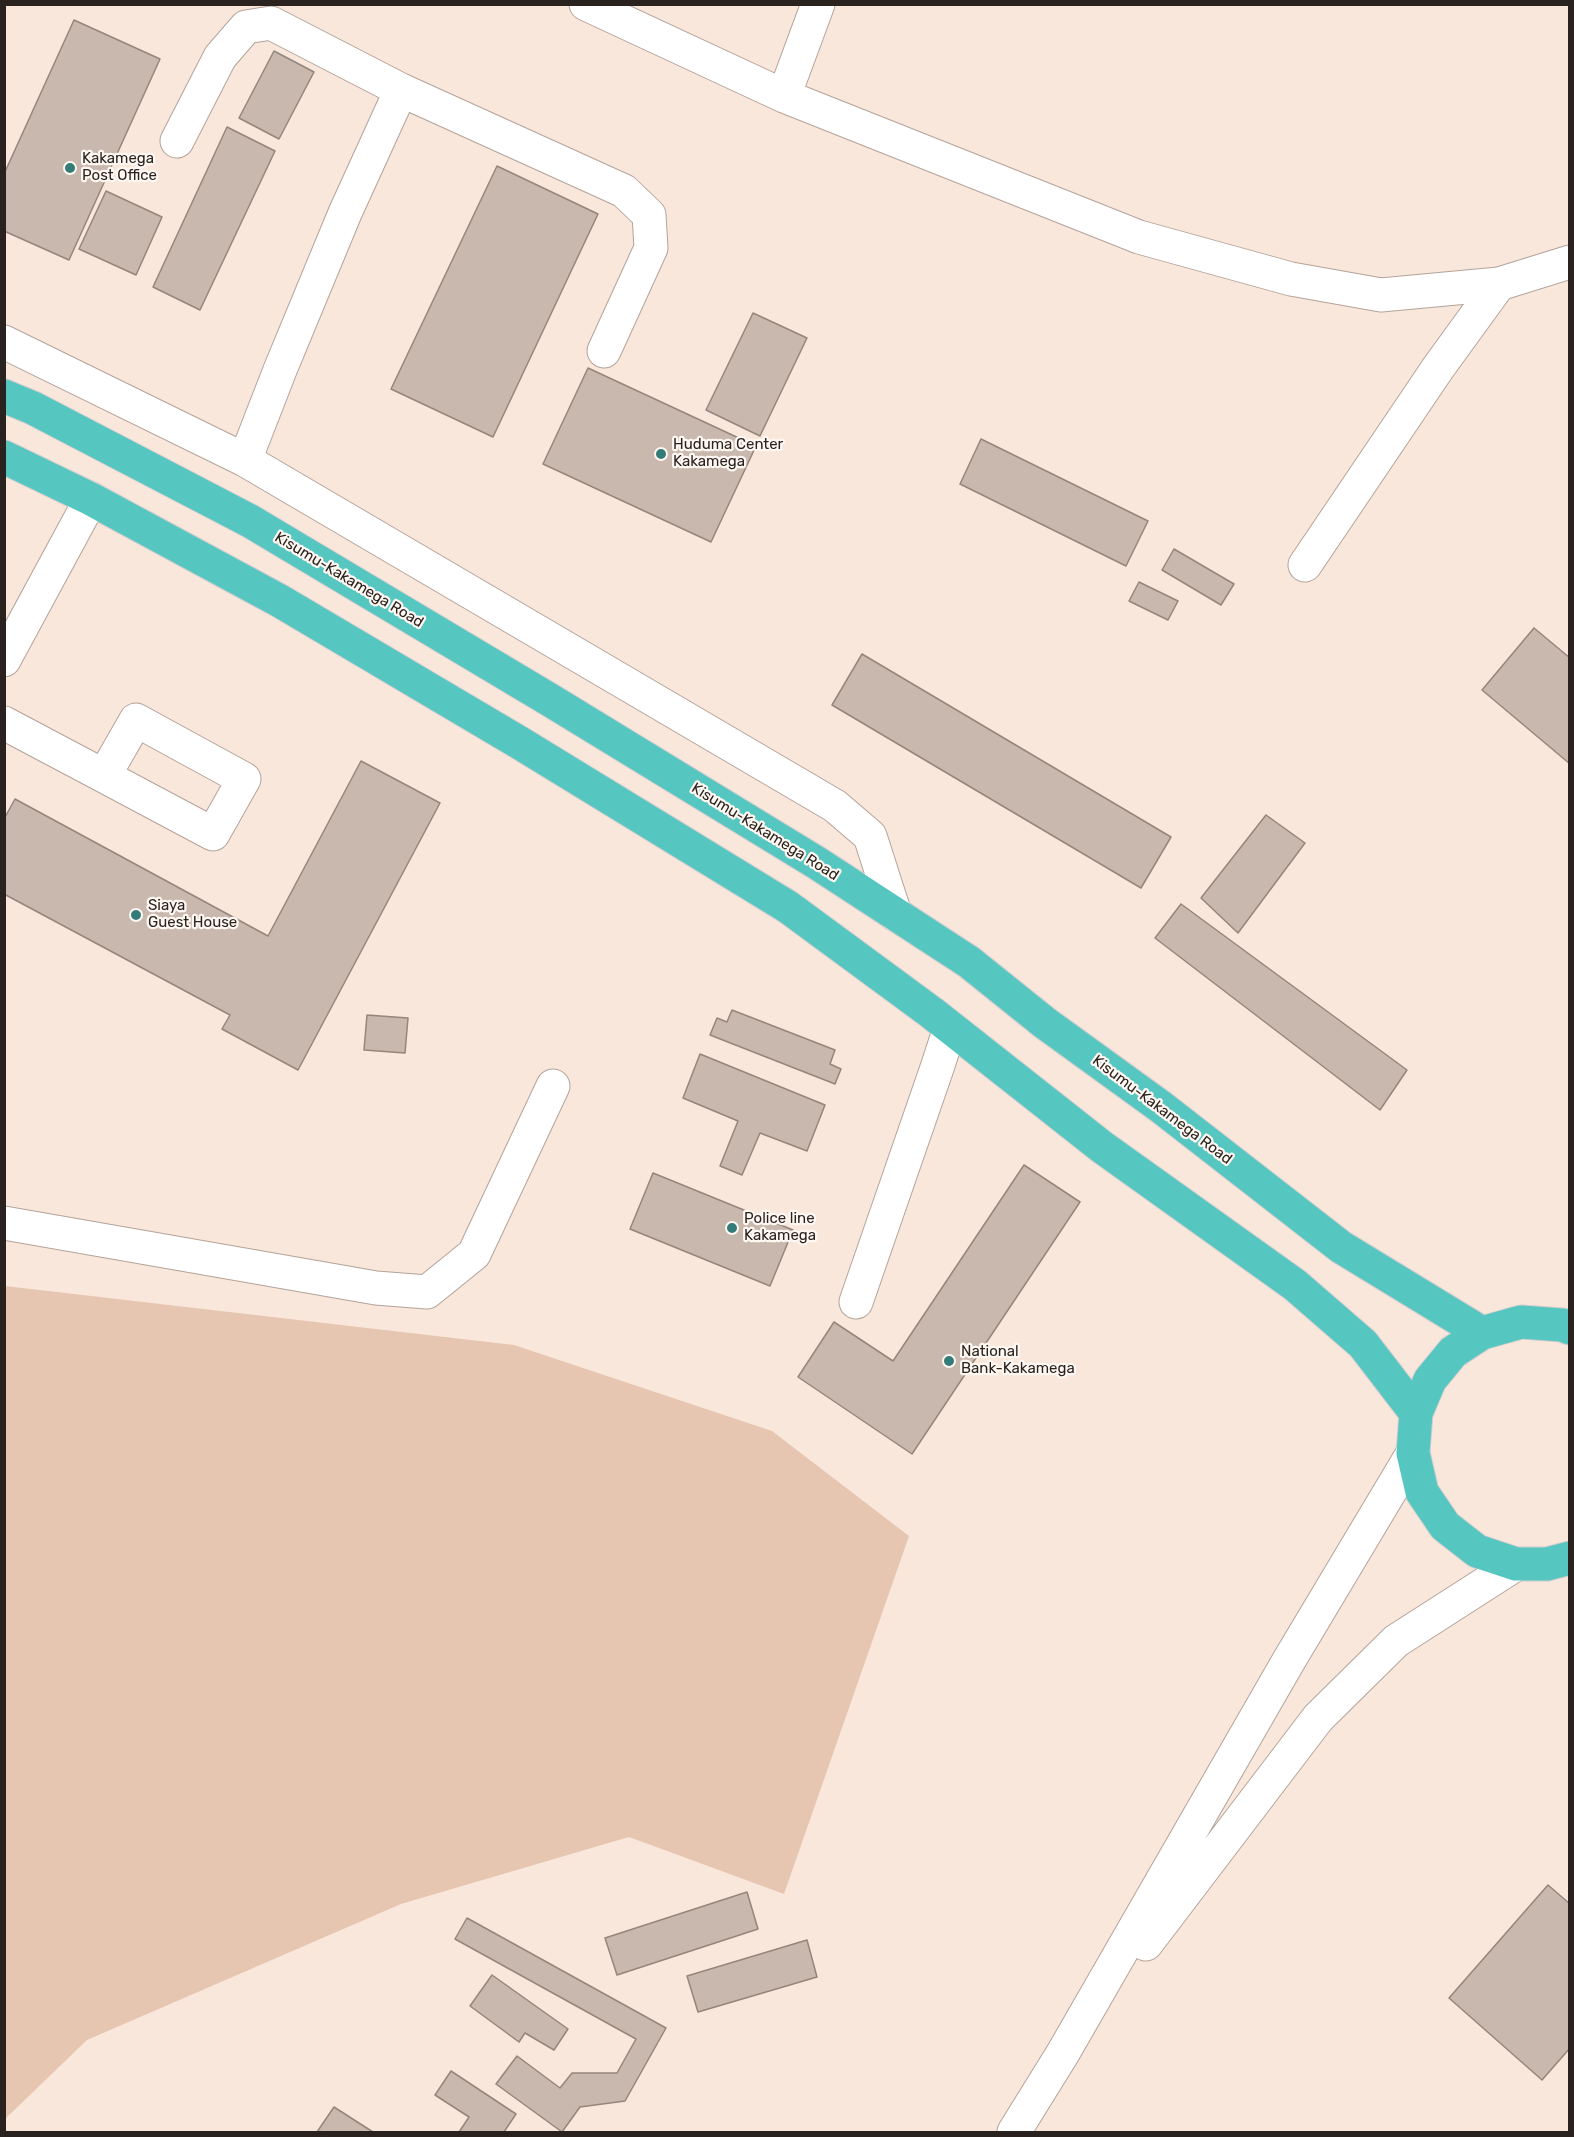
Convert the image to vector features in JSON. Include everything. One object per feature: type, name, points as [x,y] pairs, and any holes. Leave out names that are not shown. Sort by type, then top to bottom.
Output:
[{"type":"highway","name":"Kisumu-Kakamega Road","points":[[4,396],[33,408],[250,521],[550,699],[817,863],[969,962],[1045,1023],[1161,1107],[1341,1247],[1482,1333]]},
{"type":"highway","points":[[4,457],[91,499],[280,601],[530,749],[788,907],[950,1028],[1102,1147],[1295,1285],[1364,1344],[1416,1413]]},
{"type":"highway","points":[[1567,1324],[1521,1322],[1482,1333],[1453,1353],[1430,1380],[1416,1413],[1413,1453],[1422,1492],[1445,1526],[1477,1551],[1515,1563],[1547,1564],[1569,1558]]},
{"type":"street","points":[[586,4],[784,96],[1139,237],[1291,279],[1381,295],[1499,284],[1569,262]]},
{"type":"street","points":[[784,96],[818,4]]},
{"type":"street","points":[[177,141],[220,57],[246,27],[272,23],[401,90],[624,192],[649,215],[651,248],[604,351]]},
{"type":"street","points":[[245,460],[345,213],[401,90]]},
{"type":"street","points":[[1305,565],[1437,369],[1499,284]]},
{"type":"street","points":[[4,342],[245,460],[835,806],[870,836],[896,914]]},
{"type":"street","points":[[4,660],[91,499]]},
{"type":"street","points":[[4,723],[104,776]]},
{"type":"street","points":[[856,1302],[950,1028]]},
{"type":"street","points":[[4,1223],[376,1288],[427,1292],[474,1254],[553,1086]]},
{"type":"street","points":[[1014,2133],[1064,2053],[1288,1662],[1413,1453]]},
{"type":"street","points":[[1064,2053],[1318,1718],[1396,1641],[1515,1563]]},
{"type":"shaded area","points":[[5,1286],[514,1345],[772,1431],[909,1536],[784,1894],[629,1837],[401,1904],[87,2040],[5,2119]]},
{"type":"building","points":[[74,20],[160,59],[69,260],[4,231],[4,174]]},
{"type":"building","points":[[274,51],[314,72],[279,139],[239,118]]},
{"type":"building","points":[[227,127],[275,151],[200,310],[153,287]]},
{"type":"building","points":[[497,166],[598,214],[493,437],[391,389]]},
{"type":"building","points":[[106,191],[162,217],[136,275],[79,249]]},
{"type":"building","points":[[753,313],[807,338],[760,436],[706,410]]},
{"type":"building","points":[[588,368],[756,446],[711,542],[543,464]]},
{"type":"building","points":[[981,439],[1148,521],[1126,566],[960,484]]},
{"type":"building","points":[[1174,549],[1234,584],[1221,605],[1162,570]]},
{"type":"building","points":[[1139,582],[1178,601],[1168,620],[1129,601]]},
{"type":"building","points":[[1534,628],[1570,658],[1570,764],[1482,690]]},
{"type":"building","points":[[862,654],[1171,837],[1141,888],[832,705]]},
{"type":"building","name":"Siaya Guest House","points":[[361,761],[440,803],[298,1070],[222,1029],[230,1015],[4,894],[4,819],[15,799],[268,936]]},
{"type":"building","points":[[1266,815],[1305,843],[1238,933],[1201,898]]},
{"type":"building","points":[[1181,904],[1407,1070],[1380,1110],[1155,938]]},
{"type":"building","points":[[732,1010],[835,1050],[830,1064],[841,1069],[835,1084],[710,1035],[717,1018],[727,1022]]},
{"type":"building","points":[[367,1015],[408,1018],[405,1053],[364,1050]]},
{"type":"building","points":[[700,1054],[825,1105],[807,1151],[760,1133],[742,1175],[720,1166],[738,1121],[683,1098]]},
{"type":"building","points":[[1024,1165],[1080,1202],[912,1454],[798,1377],[834,1322],[893,1361]]},
{"type":"building","points":[[653,1173],[793,1230],[770,1286],[630,1229]]},
{"type":"building","points":[[1548,1885],[1570,1904],[1570,2048],[1542,2080],[1449,1998]]},
{"type":"building","points":[[747,1892],[758,1929],[617,1975],[605,1938]]},
{"type":"building","points":[[467,1918],[666,2028],[625,2101],[580,2107],[562,2132],[496,2084],[517,2056],[560,2088],[572,2073],[617,2073],[636,2039],[455,1939]]},
{"type":"building","points":[[807,1940],[817,1977],[698,2012],[687,1976]]},
{"type":"building","points":[[492,1975],[568,2029],[554,2050],[525,2033],[519,2042],[470,2006]]},
{"type":"building","points":[[451,2071],[516,2114],[504,2132],[459,2132],[469,2117],[435,2095]]},
{"type":"building","points":[[334,2107],[373,2132],[317,2132]]},
{"type":"place","name":"Kakamega Post Office","points":[[70,168]]},
{"type":"place","name":"Huduma Center Kakamega","points":[[661,454]]},
{"type":"place","name":"Siaya Guest House","points":[[136,915]]},
{"type":"place","name":"Police line Kakamega","points":[[732,1228]]},
{"type":"place","name":"National Bank-Kakamega","points":[[949,1361]]}]
